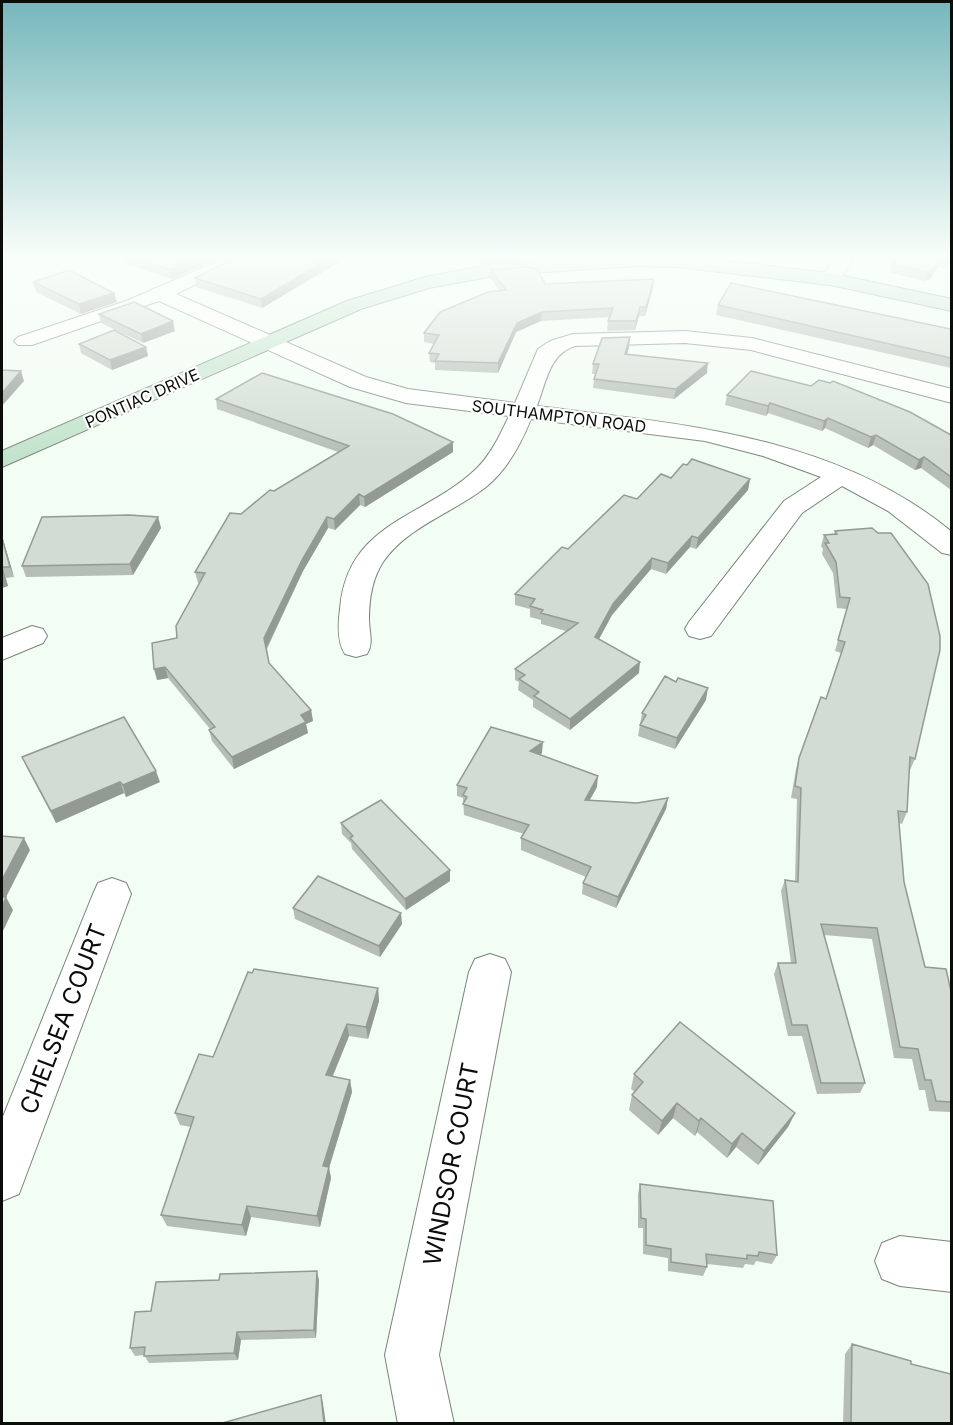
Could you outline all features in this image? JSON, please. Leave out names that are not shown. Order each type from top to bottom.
[{"type":"main road","name":"PONTIAC DRIVE","points":[[2,460],[307,326]]},
{"type":"street","points":[[25,341],[76,326]]},
{"type":"street","name":"SOUTHAMPTON ROAD","points":[[228,326],[358,382],[406,396],[520,413],[705,434],[753,444],[841,475],[888,497],[932,528],[951,547]]},
{"type":"street","points":[[356,647],[352,620],[363,570],[374,550],[402,526],[458,494],[489,471],[505,451],[546,354],[557,345],[573,340],[651,336],[752,344],[951,396]]},
{"type":"street","points":[[700,629],[793,507],[841,475]]},
{"type":"street","points":[[2,650],[32,636]]},
{"type":"street","name":"CHELSEA COURT","points":[[2,1177],[112,894]]},
{"type":"street","name":"WINDSOR COURT","points":[[426,1424],[412,1355],[490,972]]},
{"type":"street","points":[[900,1261],[951,1267]]},
{"type":"building","points":[[123,326],[162,326],[141,334]]},
{"type":"building","points":[[430,326],[516,326],[498,363],[435,361],[439,354],[429,353],[439,335],[424,333]]},
{"type":"building","points":[[808,326],[934,326],[951,329],[951,358]]},
{"type":"building","points":[[114,330],[146,347],[110,360],[79,344]]},
{"type":"building","points":[[630,337],[625,354],[708,363],[676,389],[594,379],[599,364],[593,364],[602,338]]},
{"type":"building","points":[[2,370],[21,371],[2,393]]},
{"type":"building","points":[[751,371],[811,386],[819,380],[830,383],[833,381],[910,412],[951,435],[951,477],[924,457],[919,460],[876,435],[871,437],[828,418],[824,421],[770,403],[768,406],[727,395]]},
{"type":"building","points":[[262,373],[393,414],[453,442],[364,497],[359,494],[334,519],[327,517],[302,560],[264,638],[269,663],[311,710],[301,715],[306,722],[232,757],[209,730],[215,727],[165,667],[154,669],[152,643],[177,638],[176,626],[205,573],[195,572],[230,513],[241,514],[270,490],[274,491],[349,446],[216,399]]},
{"type":"building","points":[[692,459],[750,479],[698,538],[692,536],[668,563],[652,558],[613,604],[595,637],[640,662],[570,719],[534,696],[539,692],[519,679],[525,675],[515,669],[578,623],[541,613],[543,610],[530,606],[535,599],[515,594],[562,547],[568,549],[624,495],[637,499],[661,474],[671,478],[683,464],[687,465]]},
{"type":"building","points":[[129,515],[158,517],[130,564],[22,566],[42,517]]},
{"type":"building","points":[[872,528],[878,533],[891,533],[928,584],[940,636],[940,650],[915,759],[910,757],[907,812],[898,811],[904,882],[925,967],[946,969],[951,991],[951,1102],[936,1101],[931,1080],[925,1080],[918,1049],[900,1047],[877,928],[821,924],[865,1083],[821,1083],[807,1025],[792,1025],[778,963],[796,963],[785,880],[798,882],[801,788],[795,786],[799,758],[821,697],[826,699],[845,642],[838,640],[850,598],[840,597],[836,562],[825,543],[829,543],[824,535],[837,534],[835,531]]},
{"type":"building","points":[[2,538],[10,567],[2,567]]},
{"type":"building","points":[[665,676],[676,682],[678,678],[708,688],[677,738],[640,725],[646,715],[642,713]]},
{"type":"building","points":[[124,717],[156,771],[123,785],[120,782],[51,811],[22,757]]},
{"type":"building","points":[[491,727],[543,742],[530,751],[598,776],[585,800],[637,803],[668,798],[618,897],[583,883],[591,867],[521,838],[529,825],[463,804],[467,797],[463,795],[467,788],[457,785]]},
{"type":"building","points":[[381,800],[450,870],[405,899],[350,838],[353,836],[341,823]]},
{"type":"building","points":[[2,836],[24,838],[2,880]]},
{"type":"building","points":[[318,876],[401,913],[379,946],[293,908]]},
{"type":"building","points":[[254,969],[378,988],[366,1027],[347,1024],[326,1075],[350,1080],[323,1166],[329,1167],[317,1216],[247,1206],[242,1225],[161,1215],[194,1117],[175,1113],[199,1054],[213,1057],[248,972],[252,973]]},
{"type":"building","points":[[680,1022],[795,1113],[764,1151],[742,1133],[732,1144],[701,1118],[699,1121],[677,1103],[662,1121],[632,1095],[643,1082],[634,1074]]},
{"type":"building","points":[[640,1184],[773,1201],[777,1255],[759,1252],[758,1256],[747,1255],[747,1259],[706,1254],[707,1267],[671,1262],[671,1249],[646,1245],[646,1219],[641,1218]]},
{"type":"building","points":[[317,1271],[314,1330],[237,1332],[234,1353],[144,1356],[145,1347],[130,1348],[135,1312],[151,1311],[156,1282],[219,1280],[220,1274]]},
{"type":"building","points":[[852,1344],[911,1361],[911,1364],[951,1374],[951,1424],[851,1424]]},
{"type":"building","points":[[321,1395],[324,1424],[219,1424]]}]
